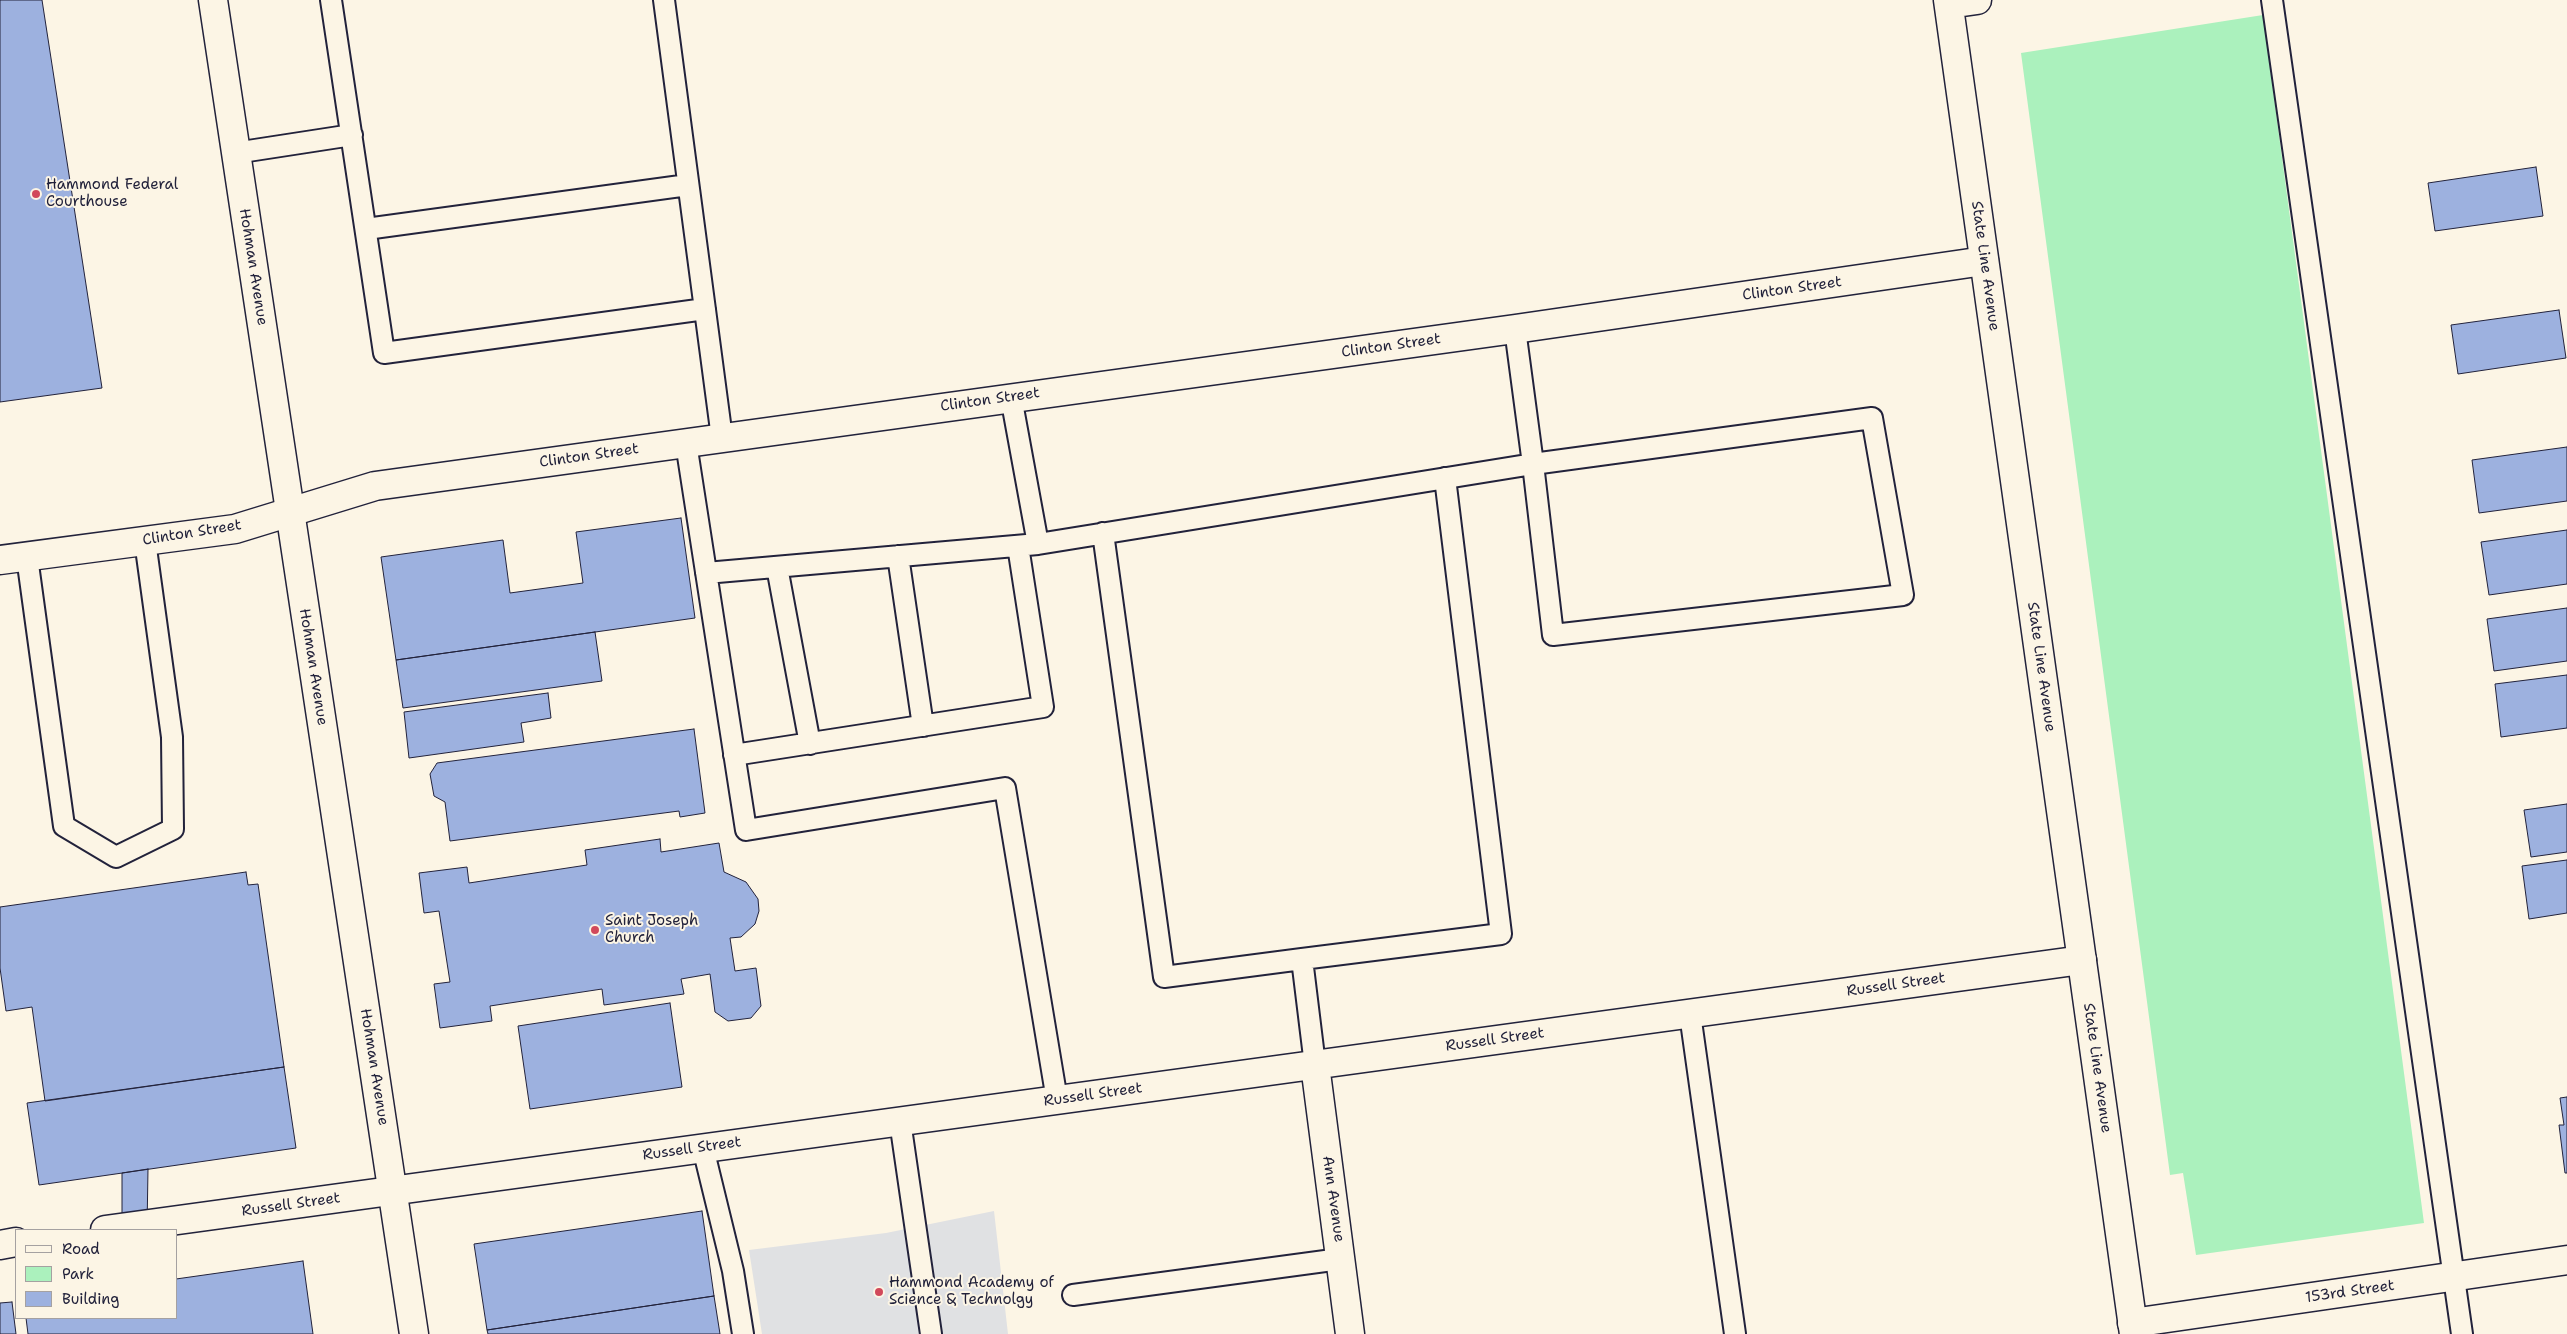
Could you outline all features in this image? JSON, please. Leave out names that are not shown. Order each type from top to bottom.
[{"type":"street","name":"Hohman Avenue","points":[[212,0],[414,1334]]},
{"type":"street","points":[[1948,2],[1977,0]]},
{"type":"street","name":"State Line Avenue","points":[[1948,2],[2133,1329]]},
{"type":"street","name":"Clinton Street","points":[[0,560],[235,529],[375,486],[1011,397],[1515,330],[1984,261]]},
{"type":"street","name":"Russell Street","points":[[112,1229],[2082,960]]},
{"type":"street","name":"Ann Avenue","points":[[1315,1065],[1350,1334]]},
{"type":"street","points":[[0,1245],[15,1242]]},
{"type":"street","name":"153rd Street","points":[[2133,1329],[2567,1260]]},
{"type":"lane","points":[[331,0],[384,353],[705,309]]},
{"type":"lane","points":[[664,0],[722,438]]},
{"type":"lane","points":[[2272,0],[2462,1334]]},
{"type":"lane","points":[[236,153],[352,135]]},
{"type":"lane","points":[[366,229],[688,185]]},
{"type":"lane","points":[[706,573],[1038,544],[1533,464],[1872,418],[1903,595],[1552,635],[1533,464],[1515,330]]},
{"type":"lane","points":[[1011,397],[1038,544]]},
{"type":"lane","points":[[686,443],[746,830],[1005,788],[1057,1100]]},
{"type":"lane","points":[[1103,534],[1164,977],[1501,934],[1446,478]]},
{"type":"lane","points":[[26,557],[64,826],[116,857],[173,829],[172,737],[145,541]]},
{"type":"lane","points":[[734,755],[1043,707],[1018,546]]},
{"type":"lane","points":[[898,556],[923,726]]},
{"type":"lane","points":[[777,567],[810,744]]},
{"type":"lane","points":[[1302,959],[1315,1065]]},
{"type":"lane","points":[[1690,1014],[1735,1334]]},
{"type":"lane","points":[[900,1121],[931,1334]]},
{"type":"lane","points":[[703,1148],[733,1271],[743,1334]]},
{"type":"lane","points":[[1073,1295],[1340,1259]]},
{"type":"shaded area","name":"Hammond Academy of Science & Technolgy","points":[[994,1211],[1008,1334],[762,1334],[749,1250],[886,1233]]},
{"type":"green space","points":[[2263,15],[2424,1223],[2196,1255],[2183,1173],[2170,1175],[2021,53]]},
{"type":"building","name":"Hammond Federal Courthouse","points":[[0,0],[42,0],[102,388],[0,402]]},
{"type":"building","points":[[2536,167],[2543,216],[2435,231],[2428,183]]},
{"type":"building","points":[[2559,310],[2566,358],[2458,374],[2451,325]]},
{"type":"building","points":[[2567,447],[2567,501],[2479,513],[2472,460]]},
{"type":"building","points":[[681,518],[695,618],[396,660],[381,557],[503,540],[510,593],[583,583],[576,532]]},
{"type":"building","points":[[2567,530],[2567,584],[2489,595],[2481,542]]},
{"type":"building","points":[[2567,608],[2567,661],[2494,671],[2487,619]]},
{"type":"building","points":[[595,632],[602,681],[403,708],[396,660]]},
{"type":"building","points":[[2567,675],[2567,728],[2501,737],[2495,684]]},
{"type":"building","points":[[548,693],[551,718],[521,723],[524,742],[409,758],[404,712]]},
{"type":"building","points":[[694,729],[705,813],[680,817],[679,811],[450,841],[445,802],[434,796],[430,774],[437,763]]},
{"type":"building","points":[[2567,804],[2567,852],[2531,857],[2524,810]]},
{"type":"building","name":"Saint Joseph Church","points":[[660,839],[661,852],[719,843],[724,872],[746,882],[758,899],[759,911],[755,924],[741,937],[730,938],[735,971],[756,968],[761,1006],[751,1018],[728,1021],[715,1012],[710,974],[681,979],[684,994],[604,1005],[602,989],[490,1006],[492,1021],[440,1028],[434,984],[450,982],[439,911],[424,913],[419,873],[467,867],[469,883],[587,865],[585,850]]},
{"type":"building","points":[[2567,860],[2567,913],[2529,919],[2522,866]]},
{"type":"building","points":[[246,872],[248,885],[258,884],[284,1067],[45,1101],[32,1007],[6,1011],[0,968],[0,907]]},
{"type":"building","points":[[670,1003],[682,1087],[530,1109],[518,1026]]},
{"type":"building","points":[[284,1067],[296,1148],[39,1185],[27,1103]]},
{"type":"building","points":[[2567,1097],[2567,1173],[2565,1173],[2559,1125],[2564,1125],[2560,1098]]},
{"type":"building","points":[[148,1169],[147,1229],[122,1229],[122,1173]]},
{"type":"building","points":[[702,1211],[714,1296],[487,1330],[474,1244]]},
{"type":"building","points":[[303,1261],[313,1334],[28,1334],[26,1319],[178,1319],[178,1279]]},
{"type":"building","points":[[714,1296],[720,1334],[488,1334],[487,1330]]},
{"type":"building","points":[[12,1302],[16,1334],[0,1334],[0,1303]]},
{"type":"place","name":"Hammond Federal Courthouse","points":[[36,194]]},
{"type":"place","name":"Saint Joseph Church","points":[[595,930]]},
{"type":"place","name":"Hammond Academy of Science & Technolgy","points":[[879,1292]]}]
